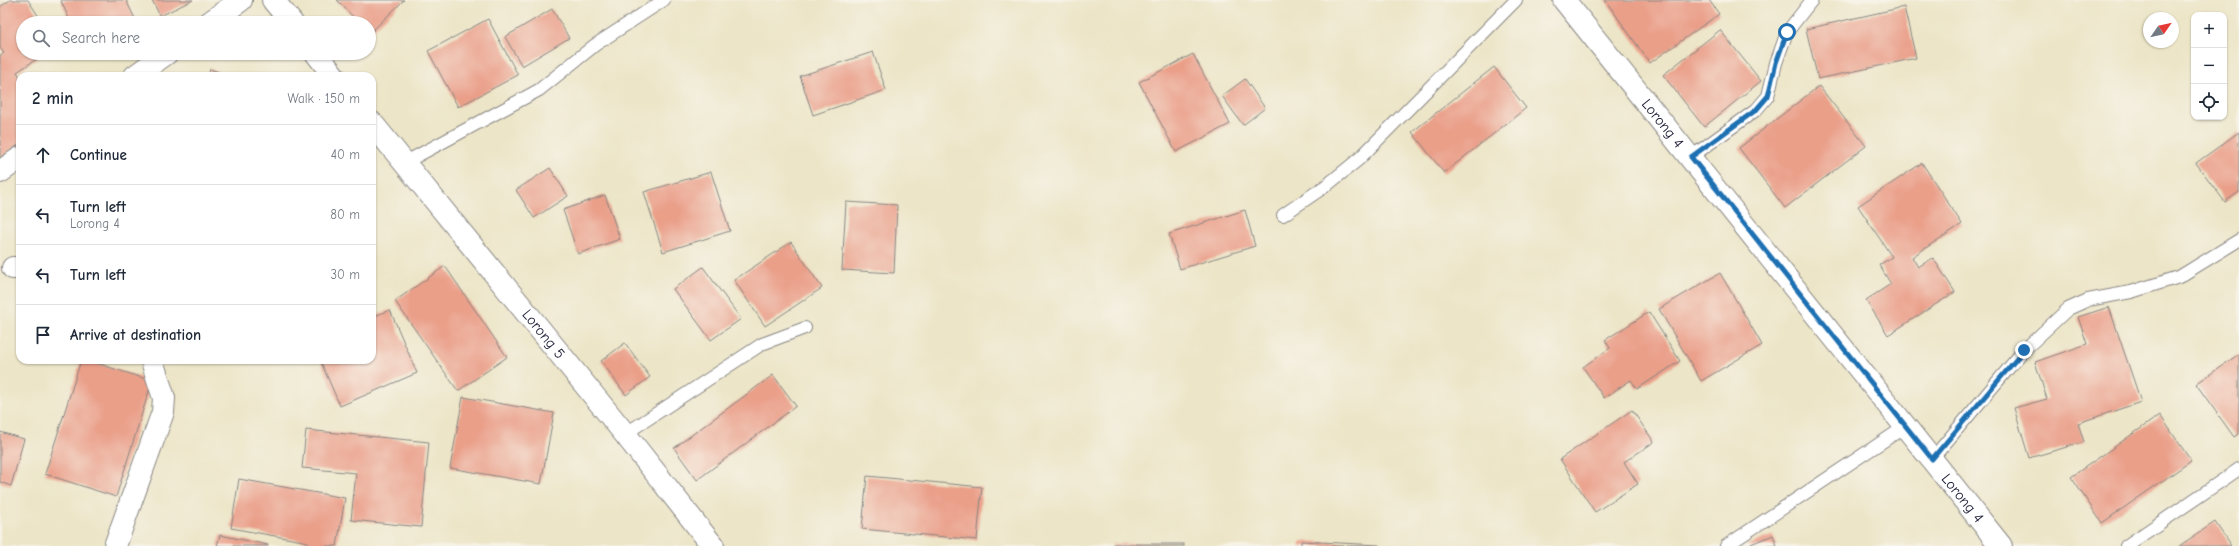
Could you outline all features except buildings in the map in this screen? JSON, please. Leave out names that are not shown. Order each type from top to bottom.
[{"type":"street","points":[[219,16],[241,0]]},
{"type":"street","points":[[273,0],[286,16]]},
{"type":"street","name":"Lorong 4","points":[[1567,1],[1697,152],[1906,426],[2001,546]]},
{"type":"street","points":[[141,72],[157,60]]},
{"type":"street","points":[[321,60],[331,72]]},
{"type":"street","name":"Lorong 5","points":[[376,128],[625,434],[713,546]]},
{"type":"street","points":[[0,172],[16,161]]},
{"type":"street","points":[[115,546],[162,412],[164,398],[154,364]]},
{"type":"lane","points":[[404,163],[539,90],[595,45],[664,0]]},
{"type":"lane","points":[[1283,214],[1327,185],[1359,159],[1516,0]]},
{"type":"lane","points":[[1697,152],[1717,136],[1756,110],[1768,96],[1776,63],[1787,32],[1812,0]]},
{"type":"lane","points":[[1932,459],[2024,350],[2068,309],[2088,300],[2131,292],[2179,277],[2239,240]]},
{"type":"lane","points":[[625,434],[762,344],[805,328]]},
{"type":"lane","points":[[1726,546],[1906,426]]},
{"type":"lane","points":[[2126,546],[2239,470]]},
{"type":"route","points":[[1787,32],[1776,63],[1768,96],[1756,110],[1717,136],[1691,157],[1932,459],[2024,350]]}]
